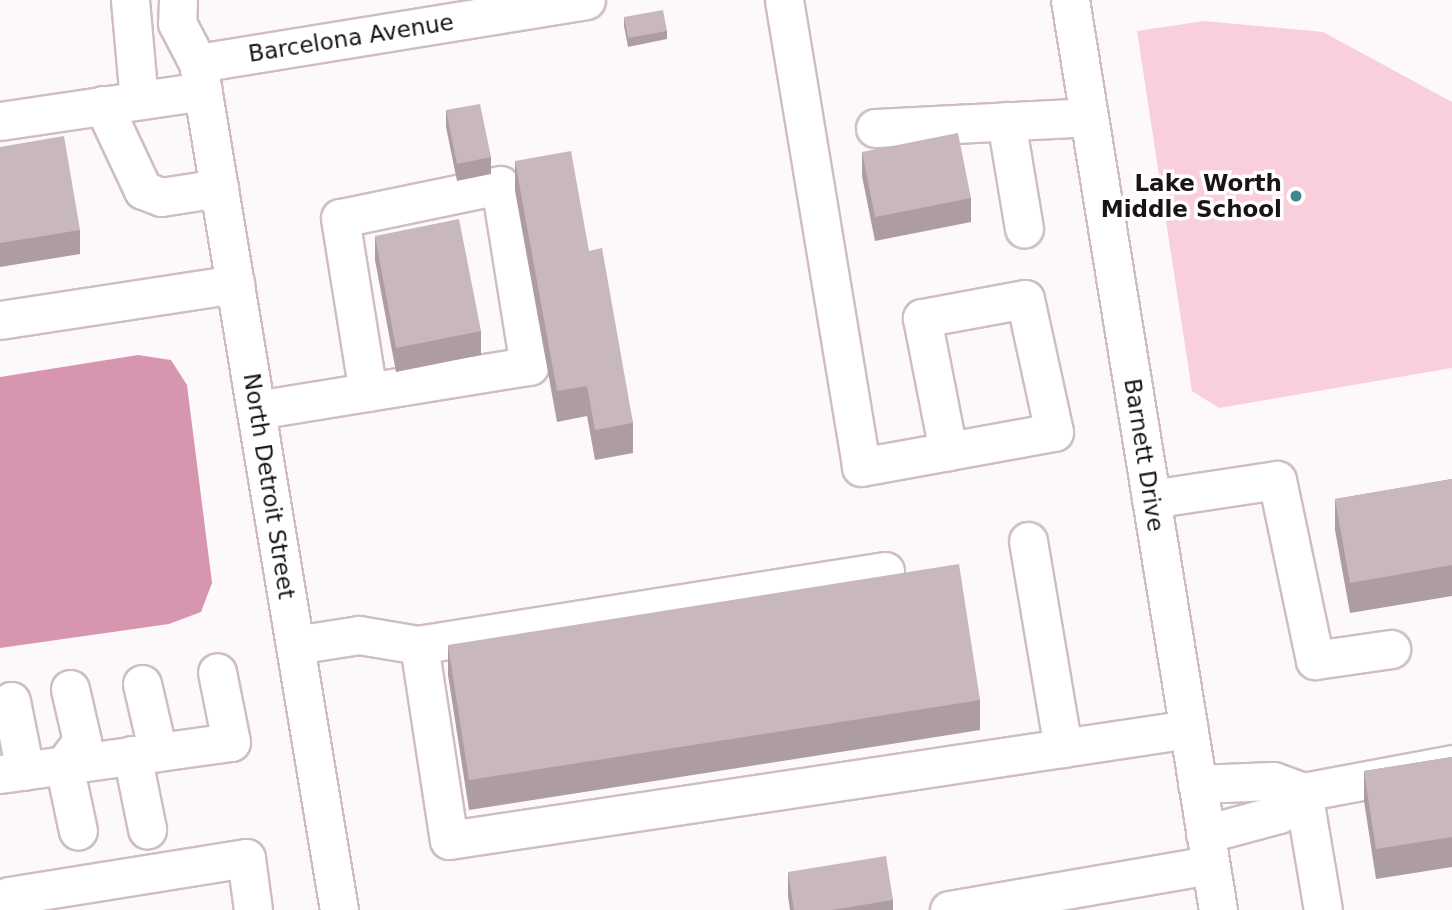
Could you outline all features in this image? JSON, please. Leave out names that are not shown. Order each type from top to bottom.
[{"type":"street","points":[[130,0],[139,100]]},
{"type":"street","name":"North Detroit Street","points":[[177,0],[177,23],[201,77],[339,910]]},
{"type":"street","points":[[784,0],[861,467],[1054,432],[1025,299],[922,317],[948,451]]},
{"type":"street","name":"Barnett Drive","points":[[1070,0],[1218,910]]},
{"type":"street","name":"Barcelona Avenue","points":[[0,121],[139,100],[201,77],[565,2]]},
{"type":"street","points":[[103,105],[143,190],[161,197],[219,188]]},
{"type":"street","points":[[875,128],[1089,117]]},
{"type":"street","points":[[1006,121],[1024,229]]},
{"type":"street","points":[[256,410],[368,392],[529,366],[500,185],[340,218],[368,392]]},
{"type":"street","points":[[0,320],[235,284]]},
{"type":"street","points":[[1151,499],[1277,480],[1315,660],[1391,649]]},
{"type":"street","points":[[1028,541],[1063,748]]},
{"type":"street","points":[[295,645],[359,635],[419,645],[885,571]]},
{"type":"street","points":[[419,645],[449,840],[1189,729]]},
{"type":"street","points":[[11,701],[12,772],[231,742],[217,672]]},
{"type":"street","points":[[142,684],[147,829]]},
{"type":"street","points":[[70,689],[82,741],[64,765],[78,831]]},
{"type":"street","points":[[949,910],[1078,901],[1208,849],[1279,814],[1303,793],[1452,764]]},
{"type":"street","points":[[1197,784],[1273,781],[1303,793]]},
{"type":"street","points":[[1303,793],[1323,910]]},
{"type":"street","points":[[12,910],[9,896],[246,858],[253,910]]},
{"type":"shaded area","name":"Lake Worth Middle School","points":[[1204,21],[1323,32],[1452,102],[1452,368],[1219,408],[1192,391],[1137,31]]},
{"type":"shaded area","points":[[138,355],[171,360],[187,385],[212,583],[201,612],[169,624],[0,648],[0,377]]},
{"type":"building","points":[[663,10],[667,31],[628,38],[624,17]]},
{"type":"building","points":[[480,104],[491,157],[457,164],[446,110]]},
{"type":"building","points":[[958,133],[971,198],[875,217],[862,152]]},
{"type":"building","points":[[64,136],[80,230],[0,243],[0,147]]},
{"type":"building","points":[[571,151],[589,251],[602,248],[633,423],[595,430],[587,386],[557,391],[515,161]]},
{"type":"building","points":[[459,219],[481,331],[396,348],[375,236]]},
{"type":"building","points":[[1452,479],[1452,565],[1350,583],[1335,499]]},
{"type":"building","points":[[959,564],[980,700],[469,780],[448,645]]},
{"type":"building","points":[[1452,757],[1452,837],[1376,849],[1364,771]]},
{"type":"building","points":[[886,856],[893,900],[832,910],[794,910],[788,872]]},
{"type":"place","name":"Lake Worth Middle School","points":[[1296,196]]}]
